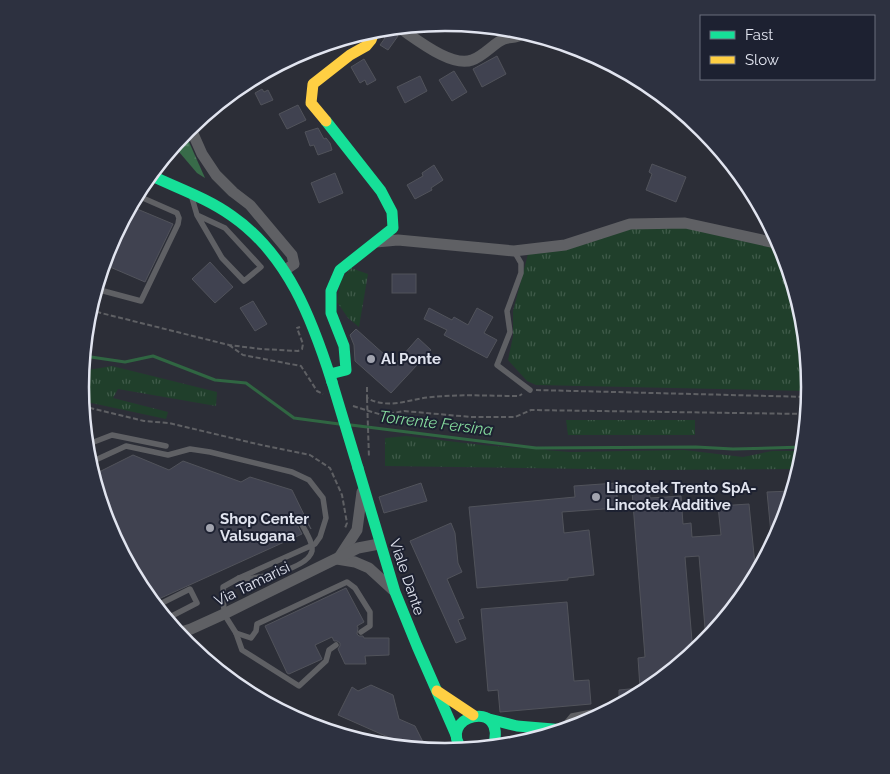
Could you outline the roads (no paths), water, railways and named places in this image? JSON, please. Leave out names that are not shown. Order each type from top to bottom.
[{"type":"main road","points":[[331,378],[346,370],[344,346],[331,313],[332,291],[340,270],[393,228],[392,212],[381,191],[310,103],[313,84],[350,55],[366,46],[371,39]]},
{"type":"main road","name":"Viale Dante","points":[[157,178],[219,208],[244,224],[265,244],[299,292],[364,467],[363,484],[394,590],[408,627],[459,742]]},
{"type":"main road","points":[[437,691],[473,715],[484,716],[505,725],[542,729]]},
{"type":"main road","points":[[460,742],[459,724],[473,715]]},
{"type":"main road","points":[[489,719],[497,735],[496,739]]},
{"type":"main road","points":[[519,735],[531,729]]},
{"type":"street","points":[[408,33],[438,53],[455,61],[470,61],[486,53],[504,39],[515,38]]},
{"type":"street","points":[[193,135],[202,154],[216,175],[250,205],[292,255],[294,264],[285,270]]},
{"type":"street","points":[[376,242],[398,240],[514,251],[565,245],[630,224],[686,223],[770,242]]},
{"type":"street","name":"Via Tamarisi","points":[[337,559],[358,530],[363,484]]},
{"type":"street","name":"Via Tamarisi","points":[[186,631],[224,614],[358,548],[379,544]]},
{"type":"street","points":[[337,559],[355,562],[369,568],[394,590]]},
{"type":"lane","points":[[190,194],[197,215],[222,258],[244,281],[261,267],[225,228],[197,215]]},
{"type":"lane","points":[[102,291],[141,301],[178,224],[179,218],[177,213],[143,198]]},
{"type":"lane","points":[[514,251],[521,264],[521,273],[507,311],[510,332],[497,365],[530,390]]},
{"type":"lane","points":[[112,435],[117,443]]},
{"type":"lane","points":[[94,442],[112,435],[166,446]]},
{"type":"lane","points":[[97,459],[126,446],[168,455],[190,449],[292,472],[309,480],[323,498],[326,518],[320,537],[315,544],[223,587],[224,614],[236,633],[242,650],[299,686],[326,662],[329,650],[336,645]]},
{"type":"lane","points":[[239,578],[247,579],[266,576],[280,572],[308,559],[312,551],[312,545],[300,519]]},
{"type":"lane","points":[[236,633],[252,638],[257,624],[347,582],[355,588],[370,612],[370,626],[361,632]]},
{"type":"lane","points":[[162,603],[190,588],[197,603],[173,616]]},
{"type":"lane","points":[[569,720],[572,716],[587,713]]},
{"type":"waterway","name":"Torrente Fersina","points":[[91,357],[125,362],[153,356],[215,380],[246,383],[294,418],[339,424]]},
{"type":"waterway","name":"Torrente Fersina","points":[[351,425],[536,448],[696,447],[733,449],[796,447]]},
{"type":"place","name":"Al Ponte","points":[[371,359]]},
{"type":"place","name":"Lincotek Trento SpA- Lincotek Additive","points":[[596,497]]},
{"type":"place","name":"Shop Center Valsugana","points":[[210,528]]}]
